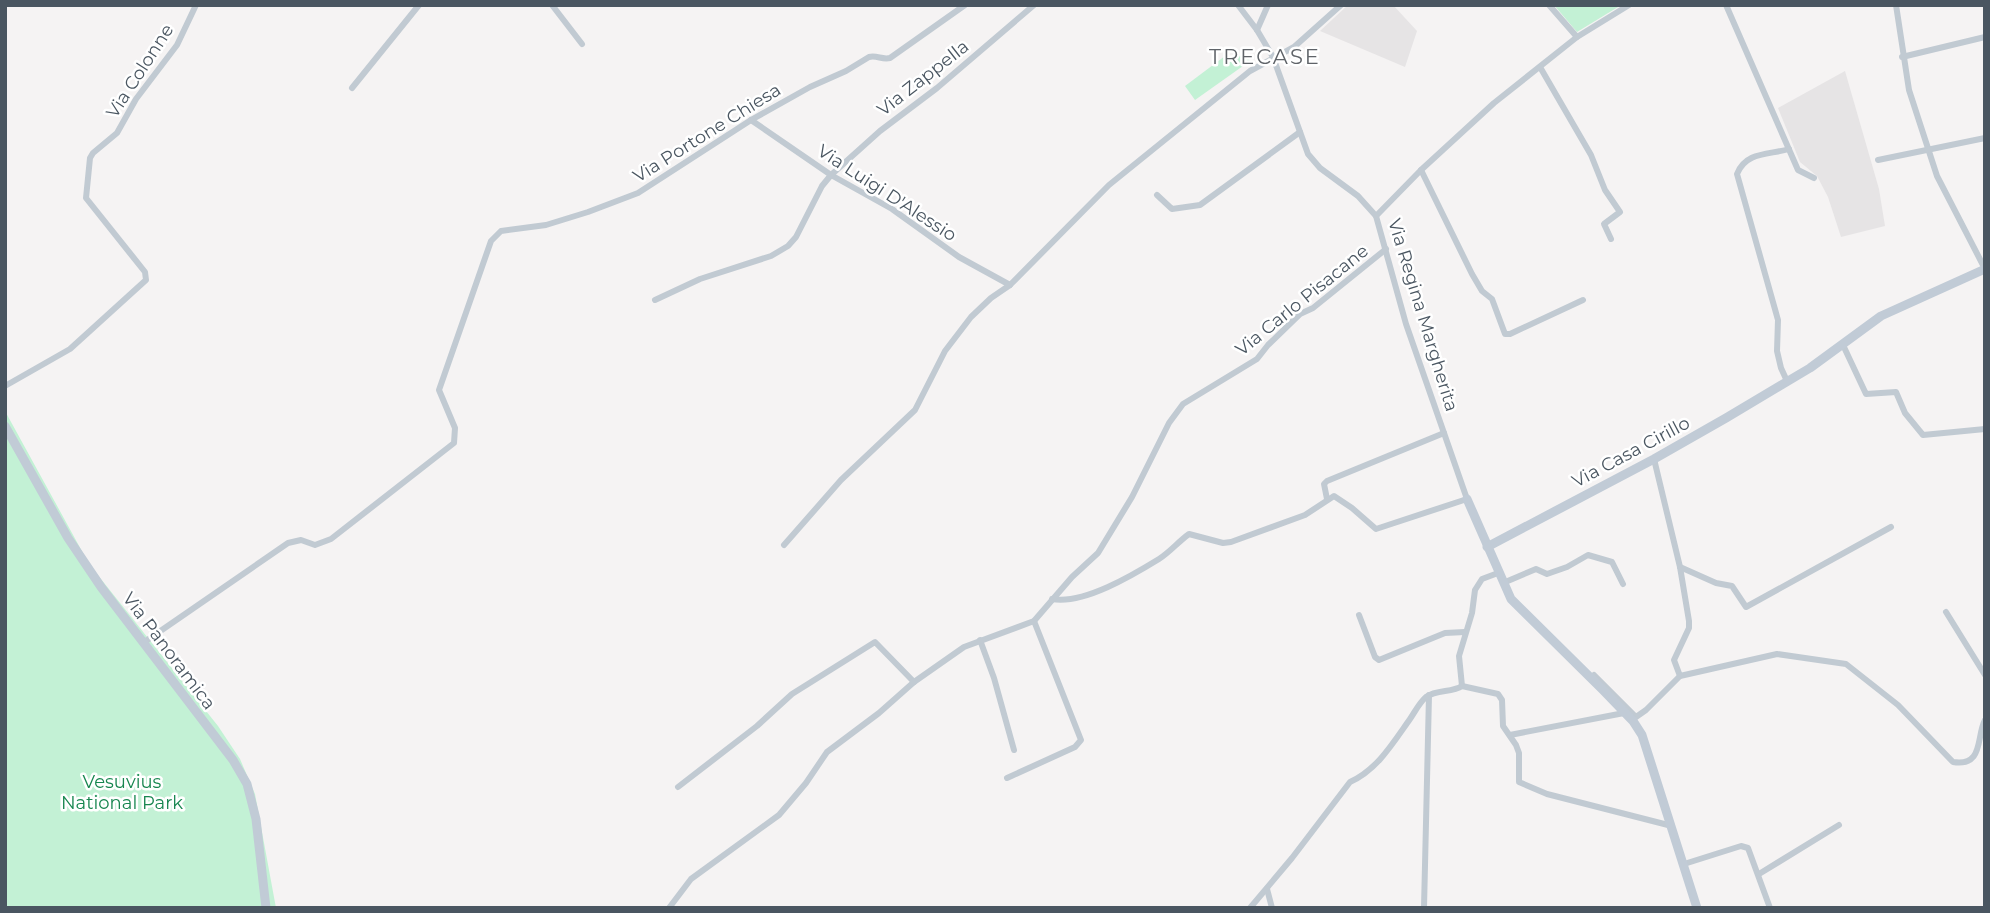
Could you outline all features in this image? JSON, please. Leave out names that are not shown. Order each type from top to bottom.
[{"type":"street","name":"Via Colonne","points":[[5,386],[70,349],[146,280],[145,272],[86,198],[90,158],[97,148],[117,133],[136,99],[177,45],[196,5]]},
{"type":"street","points":[[352,88],[419,5]]},
{"type":"street","points":[[552,5],[582,44]]},
{"type":"street","name":"Via Portone Chiesa","points":[[144,643],[288,543],[301,540],[315,545],[331,539],[454,443],[455,428],[439,390],[491,241],[501,231],[546,225],[638,193],[751,120],[810,87],[870,57],[885,60],[890,58],[965,5]]},
{"type":"street","name":"Via Zappella","points":[[655,300],[700,279],[771,256],[788,246],[796,237],[822,186],[831,175],[880,131],[937,88],[1034,5]]},
{"type":"street","name":"Via Regina Margherita","points":[[1238,5],[1273,57],[1313,162],[1358,196],[1376,216],[1406,324],[1467,499],[1511,599],[1633,721],[1645,742],[1697,908]]},
{"type":"street","points":[[1257,30],[1268,5]]},
{"type":"street","points":[[784,545],[841,480],[915,410],[952,342],[971,317],[1010,285],[1110,185],[1250,71],[1294,47],[1341,5]]},
{"type":"street","points":[[1549,5],[1577,37]]},
{"type":"street","points":[[1376,216],[1494,103],[1577,37],[1629,5]]},
{"type":"street","points":[[1726,5],[1798,170],[1814,178]]},
{"type":"street","points":[[1896,5],[1909,90],[1928,151],[1937,176],[1985,269]]},
{"type":"street","points":[[1902,57],[1985,37]]},
{"type":"street","points":[[1540,66],[1591,155],[1605,190],[1620,212],[1604,224],[1611,239]]},
{"type":"street","name":"Via Luigi D'Alessio","points":[[751,120],[831,175],[892,209],[959,257],[1010,285]]},
{"type":"street","points":[[1157,195],[1176,210],[1200,205],[1300,132]]},
{"type":"street","points":[[1878,160],[1985,138]]},
{"type":"street","points":[[1787,382],[1777,351],[1778,320],[1737,174],[1738,169],[1754,156],[1789,149]]},
{"type":"street","points":[[1421,170],[1472,274],[1482,291],[1492,299],[1506,334],[1583,300]]},
{"type":"street","name":"Via Carlo Pisacane","points":[[1034,621],[1072,577],[1098,553],[1132,497],[1169,423],[1183,404],[1257,359],[1300,314],[1313,309],[1386,249]]},
{"type":"street","name":"Via Casa Cirillo","points":[[1487,547],[1654,459],[1787,382],[1881,316],[1985,269]]},
{"type":"street","points":[[1843,345],[1866,394],[1896,392],[1905,413],[1920,434],[1928,436],[1985,429]]},
{"type":"street","name":"Via Panoramica","points":[[5,426],[68,538],[101,587],[233,760],[247,784],[256,819],[266,908]]},
{"type":"street","points":[[1326,499],[1324,484],[1327,481],[1444,433]]},
{"type":"street","points":[[1654,459],[1680,567],[1689,621],[1689,628],[1674,660],[1680,676]]},
{"type":"street","points":[[1052,599],[1069,599],[1110,586],[1159,559],[1189,534],[1223,543],[1231,542],[1305,515],[1326,499],[1336,496],[1376,529],[1467,499]]},
{"type":"street","points":[[1680,567],[1716,583],[1732,586],[1746,607],[1891,527]]},
{"type":"street","points":[[1503,583],[1536,569],[1547,574],[1588,555],[1612,562],[1623,584]]},
{"type":"street","points":[[1462,686],[1458,656],[1472,613],[1475,590],[1482,579],[1498,573]]},
{"type":"street","points":[[1946,612],[1985,675]]},
{"type":"street","points":[[1359,615],[1375,657],[1379,660],[1445,633],[1465,632]]},
{"type":"street","points":[[669,908],[691,879],[779,815],[827,752],[879,713],[914,682],[964,648],[1034,621],[1081,740],[1075,747],[1007,778]]},
{"type":"street","points":[[980,640],[994,678],[1014,750]]},
{"type":"street","points":[[678,787],[757,726],[792,694],[875,642],[914,682]]},
{"type":"street","points":[[1584,674],[1592,674],[1636,717],[1680,676],[1776,654],[1846,664],[1898,705],[1953,762],[1958,763],[1972,758],[1978,751],[1985,720]]},
{"type":"street","points":[[1250,908],[1350,782],[1363,776],[1379,761],[1423,700],[1438,691],[1459,689],[1462,686],[1498,694],[1502,700],[1503,726],[1516,745],[1520,758],[1518,779],[1525,786],[1672,826]]},
{"type":"street","points":[[1424,908],[1429,695]]},
{"type":"street","points":[[1510,735],[1624,713]]},
{"type":"street","points":[[1759,874],[1839,825]]},
{"type":"street","points":[[1684,864],[1741,846],[1748,848],[1770,908]]},
{"type":"street","points":[[1267,889],[1272,908]]},
{"type":"shaded area","points":[[1348,5],[1393,5],[1417,31],[1405,67],[1320,31]]},
{"type":"shaded area","points":[[1845,71],[1879,189],[1885,226],[1841,237],[1828,197],[1817,176],[1800,162],[1778,108]]},
{"type":"green space","points":[[1554,5],[1617,5],[1618,7],[1577,32]]},
{"type":"green space","points":[[1245,53],[1250,61],[1195,100],[1185,86],[1225,56],[1230,62]]},
{"type":"green space","name":"Vesuvius National Park","points":[[5,411],[89,564],[218,726],[240,759],[255,794],[276,908],[5,908]]},
{"type":"district","name":"TRECASE","points":[[1265,57]]}]
